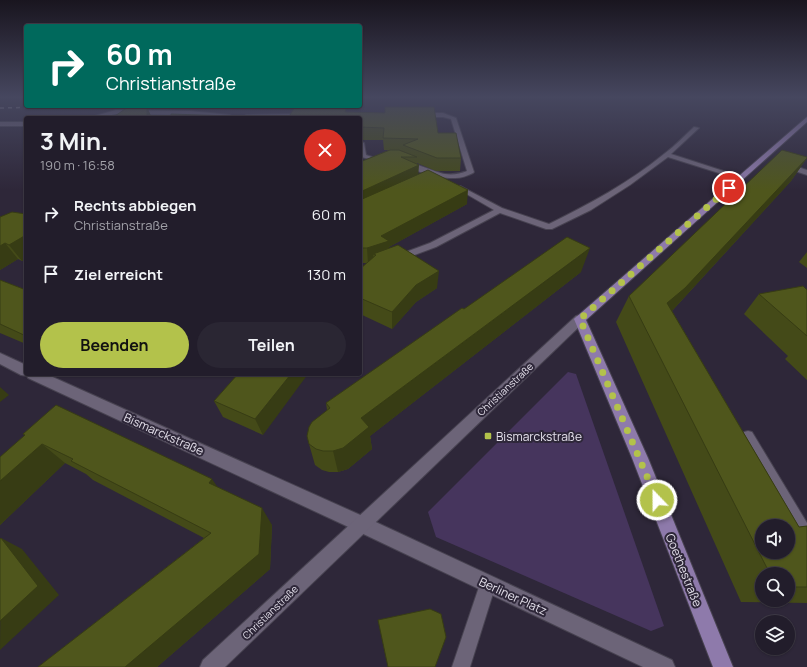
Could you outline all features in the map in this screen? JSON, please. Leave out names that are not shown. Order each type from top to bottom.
[{"type":"main road","name":"Christianstraße","points":[[580,319],[797,128]]},
{"type":"main road","name":"Goethestraße","points":[[580,319],[640,458],[723,667]]},
{"type":"street","points":[[798,169],[807,173]]},
{"type":"street","name":"Christianstraße","points":[[210,667],[580,319]]},
{"type":"street","points":[[0,358],[24,370]]},
{"type":"street","name":"Bismarckstraße","points":[[37,376],[361,524]]},
{"type":"street","name":"Berliner Platz","points":[[361,524],[665,667]]},
{"type":"lane","points":[[434,177],[464,176],[471,172],[456,128]]},
{"type":"lane","points":[[400,160],[499,210],[549,227],[588,208],[628,184],[667,155],[696,128]]},
{"type":"lane","points":[[667,155],[740,178]]},
{"type":"lane","points":[[362,156],[376,160],[384,160]]},
{"type":"lane","points":[[365,165],[376,160]]},
{"type":"lane","points":[[390,261],[433,245],[499,210]]},
{"type":"lane","points":[[748,436],[807,536]]},
{"type":"lane","points":[[462,667],[488,584]]},
{"type":"shaded area","points":[[568,372],[576,374],[664,626],[651,631],[436,537],[428,512]]},
{"type":"building","points":[[384,128],[437,128],[438,133],[456,133],[461,158],[437,158],[403,145],[418,139],[383,138]]},
{"type":"building","points":[[390,150],[399,150],[417,157],[401,157],[419,165],[362,191],[362,161]]},
{"type":"building","points":[[782,150],[807,158],[685,288],[667,303],[794,519],[755,519],[755,544],[629,296]]},
{"type":"building","points":[[428,170],[468,190],[381,236],[389,241],[367,248],[362,248],[362,199]]},
{"type":"building","points":[[12,212],[24,214],[24,236],[9,245],[5,243],[0,246],[0,217]]},
{"type":"building","points":[[567,237],[590,248],[361,418],[369,427],[343,448],[333,451],[323,451],[316,449],[309,444],[307,436],[309,427],[312,422],[330,408],[326,403]]},
{"type":"building","points":[[398,245],[439,271],[416,285],[392,312],[362,299],[362,267],[376,255],[373,254]]},
{"type":"building","points":[[0,280],[24,289],[24,335],[0,324]]},
{"type":"building","points":[[803,286],[807,290],[807,336],[759,294]]},
{"type":"building","points":[[236,376],[289,376],[255,419],[214,401]]},
{"type":"building","points":[[56,405],[212,479],[209,483],[262,508],[259,554],[125,667],[38,667],[211,533],[71,461],[73,459],[42,444],[0,481],[0,457],[25,435],[23,434]]},
{"type":"building","points":[[795,520],[799,527],[807,526],[807,587],[795,587],[795,567],[766,567],[762,559],[795,559]]},
{"type":"building","points":[[1,538],[38,586],[0,621],[0,539]]},
{"type":"building","points":[[430,609],[441,614],[446,637],[435,667],[388,667],[378,620]]},
{"type":"place","name":"Bismarckstraße","points":[[488,436]]},
{"type":"route","points":[[657,500],[580,319],[729,188]]}]
